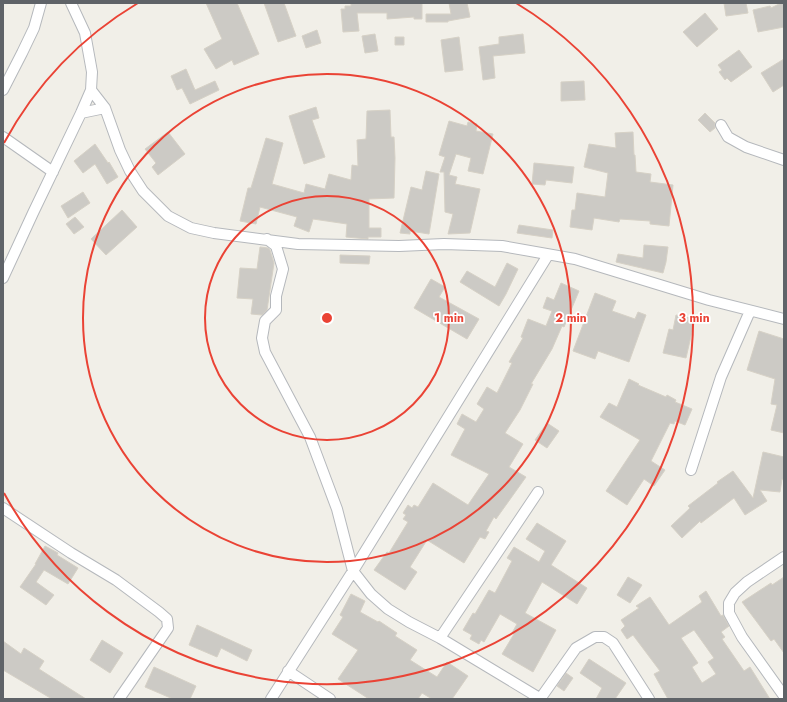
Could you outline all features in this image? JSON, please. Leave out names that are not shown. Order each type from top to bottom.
[{"type":"street","points":[[3,90],[34,28],[41,3]]},
{"type":"street","points":[[3,278],[82,113],[91,90],[92,72],[85,34],[71,3]]},
{"type":"street","points":[[91,90],[105,108],[120,150],[130,171],[143,191],[168,216],[191,228],[298,244],[399,246],[444,244],[502,246],[576,260],[709,300],[784,319]]},
{"type":"street","points":[[82,113],[105,108]]},
{"type":"street","points":[[721,125],[728,137],[746,147],[784,160]]},
{"type":"street","points":[[3,137],[53,172]]},
{"type":"street","points":[[267,239],[276,246],[283,269],[276,296],[276,310],[265,321],[262,338],[265,352],[310,437],[337,509],[353,571],[371,594],[388,609],[409,622],[440,638],[541,699],[576,648],[595,636],[604,637],[613,643],[649,699]]},
{"type":"street","points":[[271,699],[353,571],[548,255]]},
{"type":"street","points":[[691,470],[721,377],[750,311]]},
{"type":"street","points":[[440,638],[538,492]]},
{"type":"street","points":[[3,508],[71,553],[116,580],[167,619],[168,628],[120,699]]},
{"type":"street","points":[[784,557],[747,582],[735,593],[729,603],[729,613],[742,637],[784,696]]},
{"type":"street","points":[[288,671],[330,699]]},
{"type":"building","points":[[206,3],[237,3],[259,54],[234,65],[232,60],[216,69],[204,49],[222,39]]},
{"type":"building","points":[[264,3],[284,3],[296,36],[278,42]]},
{"type":"building","points":[[351,3],[422,3],[422,19],[414,19],[414,17],[387,19],[387,13],[357,13],[359,31],[343,32],[341,9],[345,9],[345,6],[351,6]]},
{"type":"building","points":[[449,3],[467,3],[470,17],[448,22],[426,22],[426,14],[451,14]]},
{"type":"building","points":[[724,3],[746,3],[748,13],[726,16]]},
{"type":"building","points":[[784,3],[784,27],[758,32],[753,10],[770,6],[771,8]]},
{"type":"building","points":[[705,13],[718,29],[697,47],[683,32]]},
{"type":"building","points":[[317,30],[321,43],[306,48],[302,36]]},
{"type":"building","points":[[375,34],[378,51],[365,53],[362,36]]},
{"type":"building","points":[[523,34],[525,53],[493,56],[495,78],[483,80],[479,47],[499,44],[499,37]]},
{"type":"building","points":[[395,37],[404,37],[404,45],[395,45]]},
{"type":"building","points":[[459,37],[463,70],[445,72],[441,40]]},
{"type":"building","points":[[739,50],[752,67],[731,82],[727,78],[725,80],[719,72],[722,70],[718,65]]},
{"type":"building","points":[[784,59],[784,85],[773,92],[761,73]]},
{"type":"building","points":[[186,69],[195,90],[215,81],[219,90],[190,104],[182,88],[177,90],[171,76]]},
{"type":"building","points":[[584,81],[585,100],[561,101],[561,82]]},
{"type":"building","points":[[316,107],[319,118],[312,120],[325,157],[304,164],[289,116]]},
{"type":"building","points":[[390,110],[391,137],[394,137],[395,158],[394,198],[369,199],[369,228],[381,228],[381,237],[368,237],[368,239],[346,237],[347,224],[313,219],[309,232],[294,226],[297,217],[260,207],[256,224],[240,221],[248,188],[251,188],[266,138],[283,143],[272,184],[304,193],[306,184],[325,189],[329,174],[351,180],[352,165],[358,166],[357,140],[366,139],[367,111]]},
{"type":"building","points":[[705,113],[715,123],[715,128],[710,132],[698,120]]},
{"type":"building","points":[[449,121],[467,126],[468,122],[477,124],[476,131],[493,134],[483,174],[468,171],[471,158],[456,154],[449,175],[457,177],[455,184],[480,189],[470,233],[448,234],[453,214],[445,212],[444,172],[440,172],[445,157],[439,155]]},
{"type":"building","points":[[168,132],[185,154],[158,175],[152,167],[156,163],[145,149]]},
{"type":"building","points":[[633,132],[636,172],[651,174],[650,182],[673,185],[669,226],[650,224],[650,221],[620,219],[619,222],[594,218],[592,230],[570,227],[572,210],[575,210],[577,193],[605,197],[608,173],[584,167],[589,144],[616,148],[615,133]]},
{"type":"building","points":[[95,144],[118,177],[107,184],[95,164],[83,173],[74,161]]},
{"type":"building","points":[[534,163],[574,167],[572,183],[546,180],[545,185],[532,184]]},
{"type":"building","points":[[426,171],[439,174],[429,234],[410,231],[410,234],[400,233],[411,187],[422,190]]},
{"type":"building","points":[[83,192],[90,203],[68,218],[61,206]]},
{"type":"building","points":[[122,210],[137,227],[106,255],[91,239]]},
{"type":"building","points":[[75,217],[84,227],[74,234],[66,224]]},
{"type":"building","points":[[519,225],[553,230],[552,238],[517,233]]},
{"type":"building","points":[[644,245],[668,247],[663,273],[616,262],[618,254],[643,258]]},
{"type":"building","points":[[260,247],[268,248],[270,250],[274,263],[267,310],[262,315],[251,314],[253,299],[237,298],[240,268],[257,269]]},
{"type":"building","points":[[340,255],[370,256],[369,264],[340,263]]},
{"type":"building","points":[[507,263],[518,269],[499,306],[460,282],[467,271],[495,287]]},
{"type":"building","points":[[431,279],[445,287],[439,297],[479,319],[467,339],[414,308]]},
{"type":"building","points":[[561,283],[579,291],[564,327],[562,326],[552,349],[531,384],[533,384],[520,410],[505,433],[523,444],[509,467],[526,477],[496,519],[494,517],[486,531],[489,532],[485,539],[480,537],[464,563],[427,540],[410,567],[417,572],[405,590],[374,570],[387,552],[389,553],[408,522],[403,519],[406,515],[403,513],[408,505],[412,508],[414,505],[418,507],[433,483],[468,505],[489,474],[451,455],[465,429],[457,424],[462,414],[476,422],[484,409],[477,404],[487,387],[497,393],[512,363],[509,362],[523,338],[521,337],[528,319],[546,326],[552,311],[543,308],[547,297],[554,300]]},
{"type":"building","points":[[595,293],[616,301],[612,311],[635,319],[638,312],[646,315],[629,362],[598,351],[595,359],[573,351]]},
{"type":"building","points":[[676,315],[695,319],[686,358],[663,353],[669,329],[673,330]]},
{"type":"building","points":[[759,331],[784,339],[784,433],[771,430],[777,405],[771,404],[775,379],[747,370]]},
{"type":"building","points":[[629,379],[639,384],[638,385],[666,397],[667,395],[676,400],[675,402],[692,409],[685,425],[675,421],[674,424],[670,423],[651,461],[665,470],[654,486],[644,479],[627,505],[606,491],[640,440],[600,417],[609,403],[617,407]]},
{"type":"building","points":[[547,423],[559,431],[547,448],[535,440]]},
{"type":"building","points":[[763,452],[784,457],[784,480],[782,479],[780,492],[760,490],[767,501],[745,515],[734,498],[701,523],[700,521],[682,538],[671,526],[690,508],[688,506],[733,471],[753,498]]},
{"type":"building","points":[[537,523],[566,541],[551,565],[587,588],[577,604],[542,582],[525,613],[556,630],[533,672],[502,654],[514,634],[512,633],[517,624],[500,614],[484,642],[481,640],[479,644],[470,639],[472,635],[463,630],[473,613],[475,614],[489,590],[495,593],[512,561],[507,558],[514,547],[539,562],[545,551],[526,539]]},
{"type":"building","points":[[45,546],[58,553],[57,555],[78,568],[68,584],[44,570],[36,582],[54,595],[46,605],[20,587],[36,564]]},
{"type":"building","points":[[628,577],[642,585],[630,603],[617,595]]},
{"type":"building","points":[[784,577],[784,653],[774,639],[771,641],[742,602],[771,583],[772,585]]},
{"type":"building","points":[[706,591],[721,616],[723,615],[729,626],[721,632],[725,637],[722,639],[744,671],[750,667],[770,699],[668,699],[654,674],[660,671],[633,635],[627,639],[621,630],[625,626],[621,620],[639,608],[636,606],[650,597],[669,625],[702,602],[699,596]],"holes":[[[694,630],[714,658],[708,662],[716,674],[702,683],[692,667],[698,663],[681,638]]]},
{"type":"building","points":[[351,594],[365,601],[360,612],[378,622],[379,621],[397,633],[395,636],[417,650],[410,660],[437,677],[447,662],[468,676],[452,699],[432,699],[422,693],[418,699],[369,699],[338,679],[358,650],[332,634],[343,617],[340,615]]},
{"type":"building","points":[[197,625],[252,650],[247,661],[221,648],[217,657],[189,645]]},
{"type":"building","points":[[102,640],[123,653],[110,673],[90,660]]},
{"type":"building","points":[[3,641],[21,654],[24,648],[44,661],[39,669],[86,699],[52,699],[3,670]]},
{"type":"building","points":[[589,659],[626,683],[615,699],[596,699],[602,688],[580,673]]},
{"type":"building","points":[[154,667],[196,686],[190,699],[173,699],[145,687]]},
{"type":"building","points":[[566,673],[573,678],[564,691],[557,686]]}]
